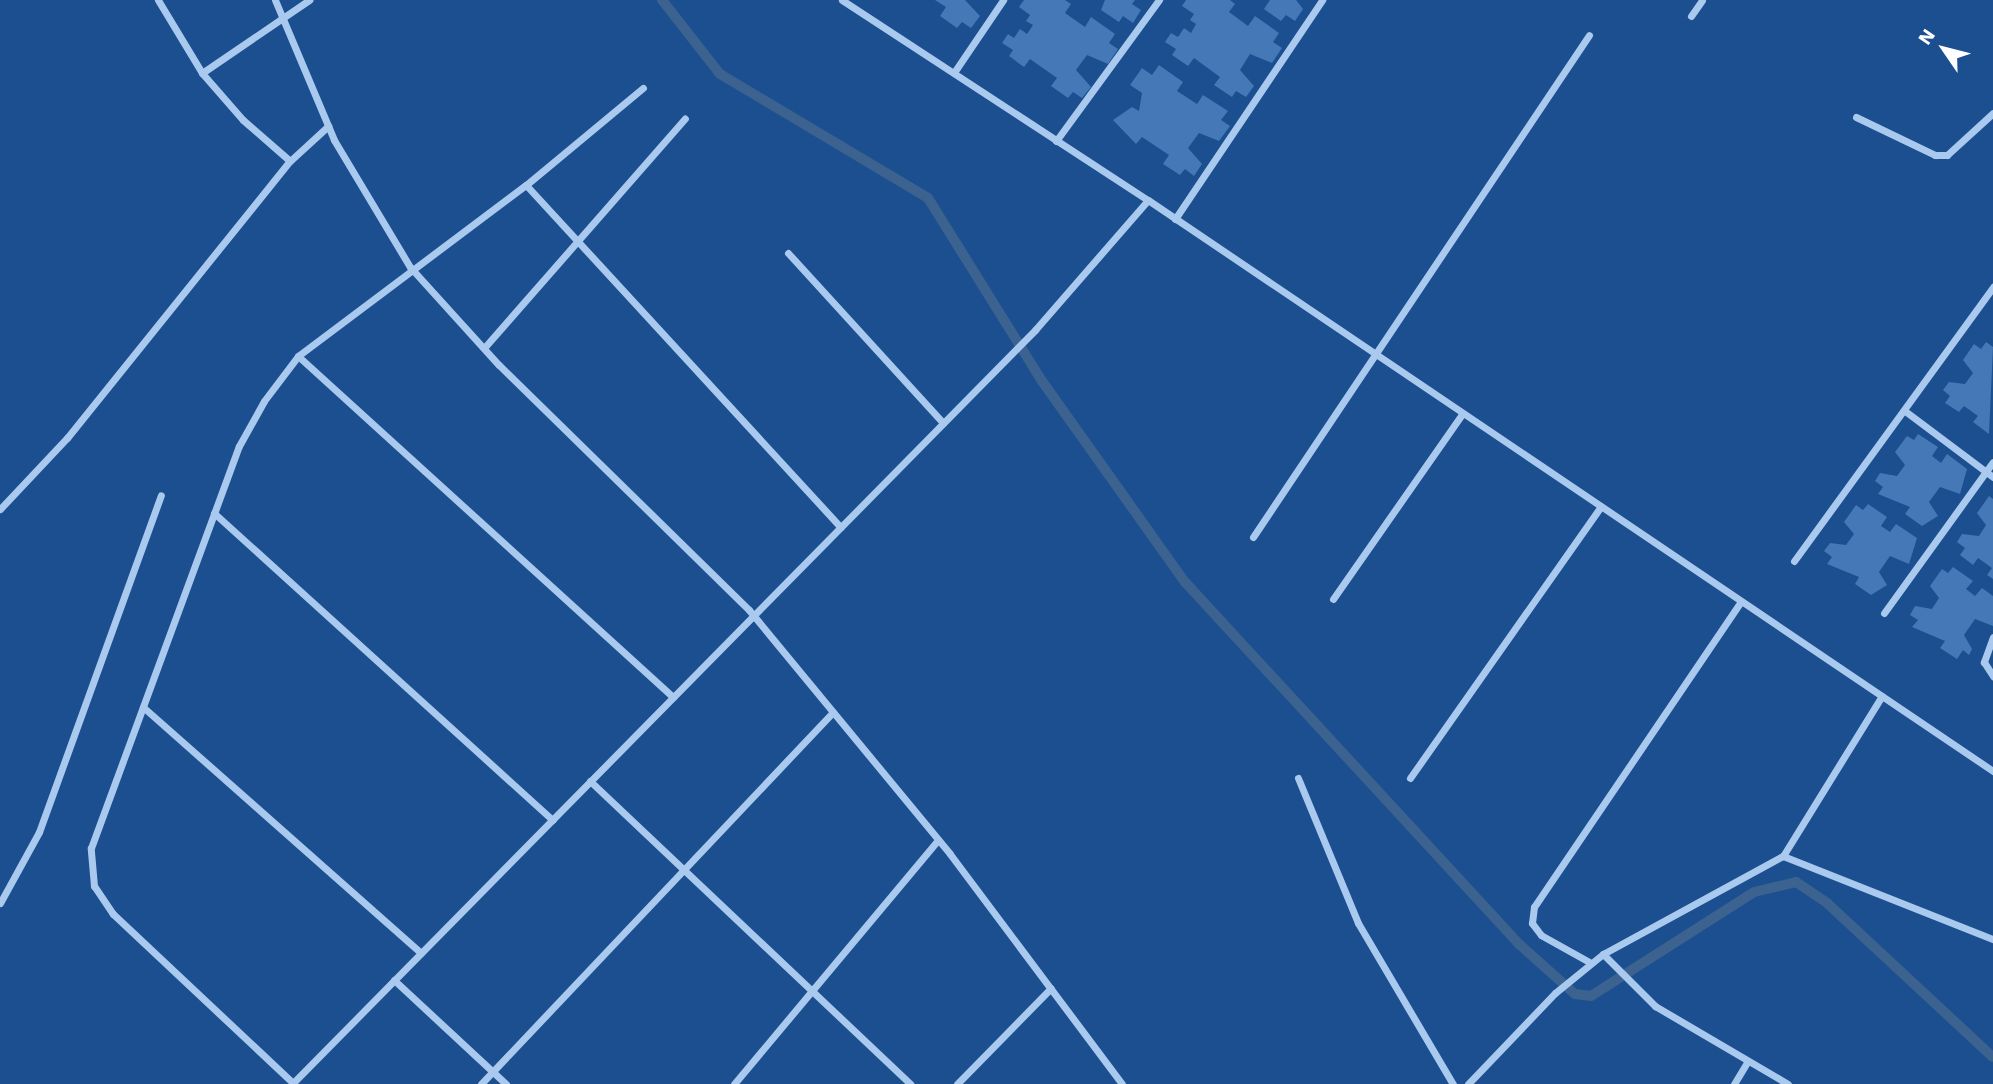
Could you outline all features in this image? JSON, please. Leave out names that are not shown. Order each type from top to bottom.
[{"type":"street","points":[[158,0],[202,73],[243,120],[290,161]]},
{"type":"street","points":[[275,0],[328,126],[410,267],[484,348],[754,615],[938,840],[1122,1084]]},
{"type":"street","points":[[202,73],[284,21],[309,0]]},
{"type":"street","points":[[842,0],[955,71],[1148,200],[1993,771]]},
{"type":"street","points":[[955,71],[1003,0]]},
{"type":"street","points":[[1056,141],[1159,0]]},
{"type":"street","points":[[1175,219],[1322,0]]},
{"type":"street","points":[[1691,16],[1702,0]]},
{"type":"street","points":[[1254,537],[1377,357],[1589,35]]},
{"type":"street","points":[[643,88],[526,185],[410,267],[298,356],[239,446],[91,848],[94,887],[113,914],[292,1084],[1035,330],[1148,200]]},
{"type":"street","points":[[1856,117],[1935,155],[1947,155],[1993,113]]},
{"type":"street","points":[[484,348],[685,118]]},
{"type":"street","points":[[0,509],[67,438],[290,161],[328,126]]},
{"type":"street","points":[[526,185],[841,527]]},
{"type":"street","points":[[788,253],[943,423]]},
{"type":"street","points":[[1794,561],[1993,287]]},
{"type":"street","points":[[298,356],[673,697]]},
{"type":"street","points":[[1905,411],[1990,474]]},
{"type":"street","points":[[1333,598],[1462,414]]},
{"type":"street","points":[[1884,613],[1990,474],[1993,462]]},
{"type":"street","points":[[0,903],[39,831],[160,495]]},
{"type":"street","points":[[1409,778],[1601,506]]},
{"type":"street","points":[[214,513],[552,820]]},
{"type":"street","points":[[1591,963],[1541,935],[1532,923],[1534,907],[1741,601]]},
{"type":"street","points":[[1993,637],[1984,662],[1993,676]]},
{"type":"street","points":[[1468,1084],[1555,993],[1603,954],[1783,856],[1882,696]]},
{"type":"street","points":[[143,707],[421,953]]},
{"type":"street","points":[[481,1084],[833,712]]},
{"type":"street","points":[[1298,778],[1358,923],[1452,1084]]},
{"type":"street","points":[[590,781],[909,1084]]},
{"type":"street","points":[[734,1084],[938,840]]},
{"type":"street","points":[[1783,856],[1993,939]]},
{"type":"street","points":[[1603,954],[1635,990],[1747,1062],[1787,1084]]},
{"type":"street","points":[[394,980],[506,1084]]},
{"type":"street","points":[[957,1084],[1051,988]]},
{"type":"street","points":[[1734,1084],[1747,1062]]},
{"type":"building","points":[[935,0],[965,0],[980,16],[971,28],[962,22],[957,28],[940,16],[946,7]]},
{"type":"building","points":[[1024,0],[1065,0],[1071,4],[1065,13],[1085,27],[1091,17],[1115,34],[1109,43],[1118,49],[1108,64],[1087,55],[1076,70],[1091,87],[1082,98],[1073,92],[1068,98],[1051,86],[1057,78],[1030,59],[1024,67],[1009,56],[1013,50],[1002,43],[1008,34],[1014,38],[1020,29],[1027,34],[1033,25],[1026,21],[1030,15],[1019,7]]},
{"type":"building","points":[[1105,0],[1135,0],[1132,4],[1141,10],[1133,23],[1123,16],[1119,22],[1101,10]]},
{"type":"building","points":[[1186,0],[1230,0],[1235,4],[1229,12],[1248,26],[1255,16],[1279,33],[1273,42],[1282,48],[1272,63],[1250,54],[1240,70],[1254,86],[1246,97],[1236,91],[1232,97],[1214,85],[1220,77],[1194,58],[1188,66],[1172,55],[1176,49],[1165,42],[1171,33],[1178,37],[1184,28],[1191,33],[1196,24],[1190,20],[1194,14],[1182,6]]},
{"type":"building","points":[[1270,0],[1296,0],[1303,9],[1295,21],[1286,15],[1281,21],[1264,9]]},
{"type":"building","points":[[1159,65],[1183,82],[1177,91],[1197,104],[1203,95],[1228,111],[1221,120],[1230,126],[1219,141],[1199,133],[1188,148],[1202,164],[1194,176],[1185,169],[1180,175],[1163,164],[1169,155],[1142,137],[1136,144],[1113,120],[1132,107],[1139,111],[1142,93],[1130,85],[1142,68],[1152,75]]},
{"type":"building","points":[[1986,342],[1993,347],[1989,434],[1973,422],[1978,416],[1964,406],[1959,412],[1945,403],[1950,396],[1943,390],[1949,382],[1965,384],[1973,373],[1963,360],[1974,344],[1981,349]]},
{"type":"building","points":[[1918,434],[1938,447],[1932,456],[1941,463],[1947,454],[1967,469],[1960,494],[1940,487],[1929,502],[1938,516],[1922,526],[1905,514],[1910,507],[1878,494],[1883,487],[1875,481],[1880,473],[1897,476],[1905,465],[1895,452],[1907,436],[1914,440]]},
{"type":"building","points":[[1989,496],[1993,499],[1993,579],[1987,575],[1992,568],[1978,558],[1973,565],[1960,555],[1965,548],[1957,542],[1962,534],[1979,536],[1986,525],[1977,513]]},
{"type":"building","points":[[1868,504],[1887,517],[1881,526],[1890,532],[1896,524],[1917,538],[1909,564],[1890,556],[1879,572],[1887,585],[1871,595],[1855,584],[1859,577],[1827,564],[1832,557],[1824,551],[1830,543],[1846,545],[1854,534],[1844,522],[1856,505],[1863,510]]},
{"type":"building","points":[[1953,567],[1973,581],[1966,589],[1975,596],[1982,588],[1993,596],[1993,626],[1975,619],[1964,635],[1972,649],[1969,655],[1963,650],[1957,659],[1940,648],[1945,641],[1912,627],[1918,620],[1910,615],[1915,606],[1932,609],[1939,598],[1930,586],[1942,569],[1948,573]]},
{"type":"waterway","points":[[662,0],[720,74],[928,198],[1042,381],[1185,582],[1519,944],[1575,994],[1591,996],[1754,892],[1796,882],[1827,903],[1993,1057]]}]
